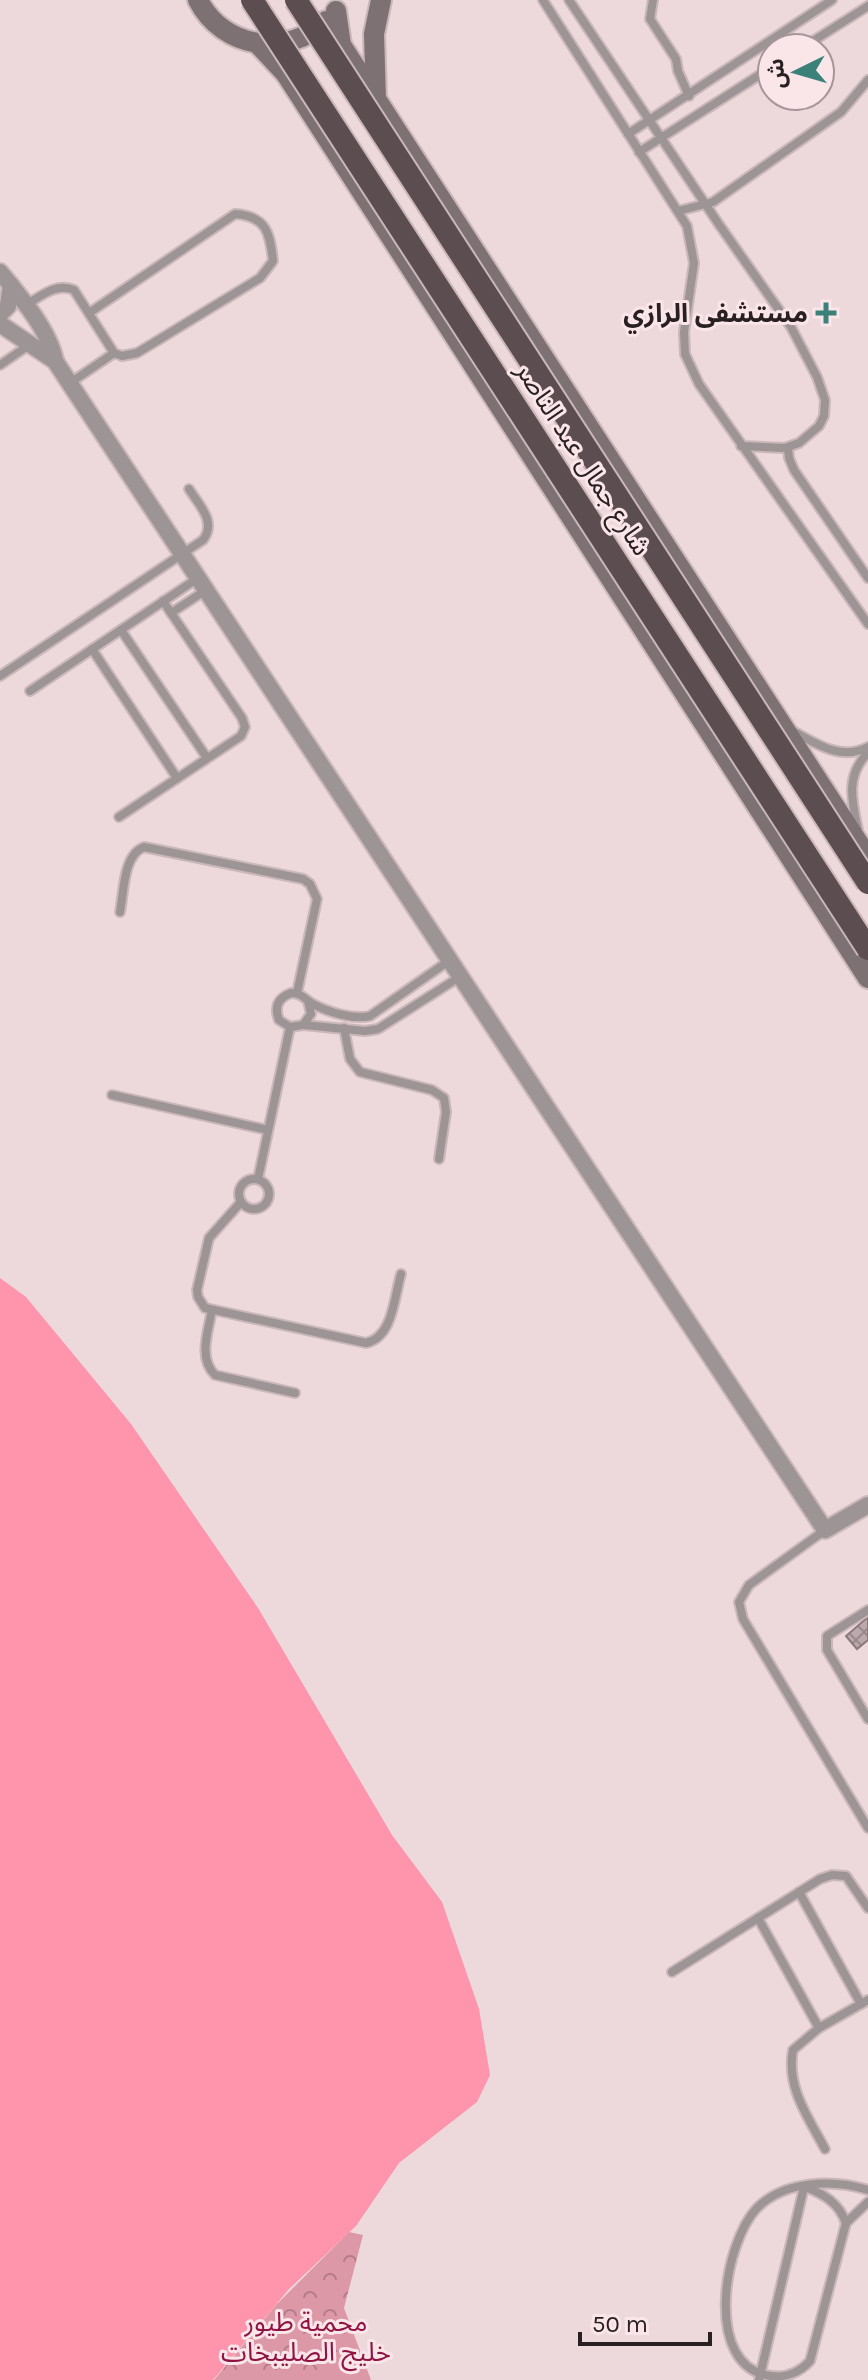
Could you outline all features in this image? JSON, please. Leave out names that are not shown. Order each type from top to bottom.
[{"type":"highway","name":"شارع جمال عبد الناصر","points":[[252,0],[868,949]]},
{"type":"highway","name":"شارع جمال عبد الناصر","points":[[296,0],[868,883]]},
{"type":"main road","points":[[198,0],[218,26],[237,38],[258,44],[287,43],[315,32],[339,6]]},
{"type":"main road","points":[[376,100],[374,34],[381,0]]},
{"type":"main road","points":[[339,6],[341,45],[866,854]]},
{"type":"main road","points":[[258,44],[286,74],[868,978]]},
{"type":"street","points":[[0,272],[26,305],[52,348],[55,361]]},
{"type":"street","points":[[0,314],[8,306],[11,285]]},
{"type":"street","points":[[0,324],[55,361],[825,1530],[868,1505]]},
{"type":"lane","points":[[543,0],[687,226],[694,263],[684,332],[685,354],[699,384],[868,624]]},
{"type":"lane","points":[[569,0],[791,327],[817,377],[825,400],[824,416],[819,426],[799,443],[788,447],[768,449],[741,446]]},
{"type":"lane","points":[[653,0],[650,19],[676,59],[689,96]]},
{"type":"lane","points":[[628,134],[832,0]]},
{"type":"lane","points":[[827,32],[868,6]]},
{"type":"lane","points":[[639,152],[756,77]]},
{"type":"lane","points":[[678,211],[706,205],[841,112],[868,80]]},
{"type":"lane","points":[[26,305],[56,288],[66,286],[74,290],[114,353],[122,356],[137,353],[260,278],[273,261],[270,236],[262,223],[248,215],[235,214],[89,313]]},
{"type":"lane","points":[[0,365],[31,344]]},
{"type":"lane","points":[[70,383],[114,353]]},
{"type":"lane","points":[[788,447],[794,470],[868,578]]},
{"type":"lane","points":[[0,676],[203,540],[209,529],[206,516],[189,489]]},
{"type":"lane","points":[[30,691],[163,601],[202,584]]},
{"type":"lane","points":[[171,613],[202,584]]},
{"type":"lane","points":[[119,817],[241,736],[244,722],[163,601]]},
{"type":"lane","points":[[121,630],[207,758]]},
{"type":"lane","points":[[92,649],[177,778]]},
{"type":"lane","points":[[782,726],[841,754],[868,750]]},
{"type":"lane","points":[[866,854],[852,803],[852,778],[868,750]]},
{"type":"lane","points":[[120,912],[132,855],[144,847],[303,879],[310,884],[317,899],[297,993]]},
{"type":"lane","points":[[450,960],[370,1016],[359,1018],[322,1008],[297,993],[284,996],[277,1007],[279,1020],[290,1027],[303,1025],[365,1031],[385,1026],[461,976]]},
{"type":"lane","points":[[303,1025],[311,1014],[308,1001]]},
{"type":"lane","points":[[258,1179],[290,1027]]},
{"type":"lane","points":[[344,1028],[350,1059],[360,1072],[432,1090],[444,1098],[446,1112],[439,1159]]},
{"type":"lane","points":[[112,1095],[268,1130]]},
{"type":"lane","points":[[258,1179],[267,1186],[269,1198],[262,1207],[250,1209],[241,1202],[239,1190],[242,1185],[258,1179]]},
{"type":"lane","points":[[241,1202],[214,1230],[206,1247],[198,1297],[205,1308],[366,1343],[375,1341],[386,1328],[401,1274]]},
{"type":"lane","points":[[212,1310],[205,1352],[209,1369],[215,1375],[295,1393]]},
{"type":"lane","points":[[825,1530],[749,1585],[739,1602],[743,1619],[868,1828]]},
{"type":"lane","points":[[868,1610],[827,1636],[827,1650],[868,1719]]},
{"type":"lane","points":[[672,1972],[820,1879],[832,1875],[846,1876],[868,1908]]},
{"type":"lane","points":[[799,1892],[865,2002],[819,2028],[793,2050],[790,2065],[794,2091],[825,2149]]},
{"type":"lane","points":[[758,1918],[819,2028]]},
{"type":"lane","points":[[868,2190],[827,2182],[776,2195],[758,2208],[743,2229],[726,2289],[726,2313],[730,2339],[746,2368],[760,2377],[778,2377],[804,2369],[810,2361],[846,2223],[868,2202]]},
{"type":"lane","points":[[804,2187],[832,2201],[841,2210],[846,2223]]},
{"type":"lane","points":[[760,2377],[804,2187]]},
{"type":"green space","name":"محمية طيور خليج الصليبخات","points":[[349,2232],[363,2235],[344,2308],[371,2380],[214,2380],[276,2305]]},
{"type":"shaded area","points":[[0,1278],[26,1297],[131,1424],[258,1608],[392,1835],[442,1902],[479,2009],[490,2075],[477,2102],[399,2163],[356,2226],[289,2289],[213,2380],[0,2380]]},
{"type":"building","points":[[868,1617],[868,1640],[857,1649],[846,1636]]},
{"type":"place","name":"مستشفى الرازي","points":[[826,313]]}]
